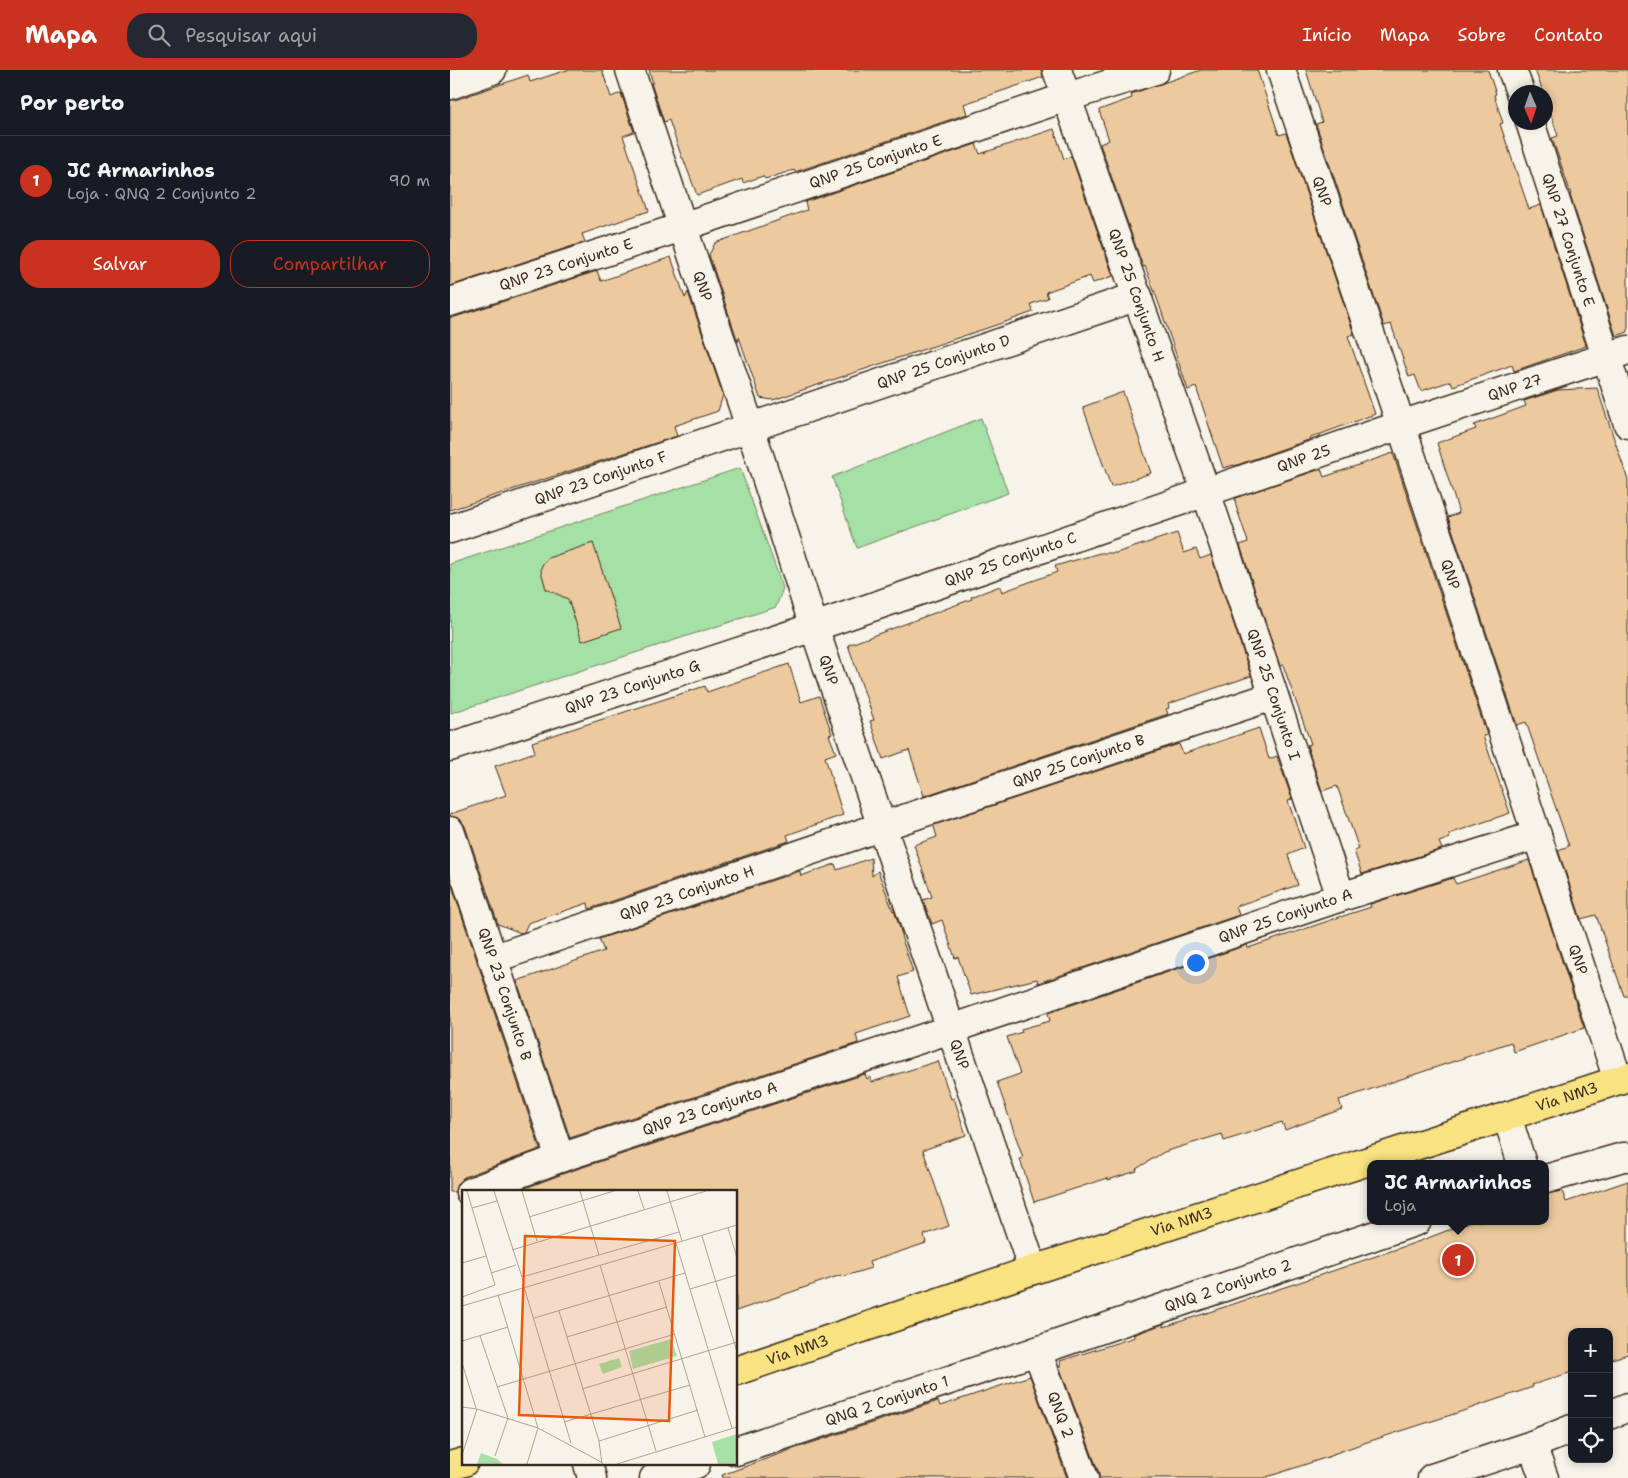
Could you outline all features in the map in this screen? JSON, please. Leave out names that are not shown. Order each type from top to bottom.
[{"type":"main road","name":"Via NM3","points":[[1372,1160],[1623,1079]]},
{"type":"main road","name":"Via NM3","points":[[738,1370],[1033,1270],[1367,1162]]},
{"type":"street","points":[[450,85],[492,70]]},
{"type":"street","name":"QNP","points":[[630,70],[750,427],[814,627],[1033,1270]]},
{"type":"street","name":"QNP 25 Conjunto H","points":[[1057,70],[1206,492]]},
{"type":"street","points":[[1067,97],[1155,70]]},
{"type":"street","name":"QNP","points":[[1281,70],[1536,834],[1623,1079]]},
{"type":"street","points":[[1512,70],[1517,85]]},
{"type":"street","name":"QNP 25 Conjunto E","points":[[682,227],[1067,97]]},
{"type":"street","name":"QNP 27 Conjunto E","points":[[1533,130],[1617,353],[1628,424]]},
{"type":"street","name":"QNP 23 Conjunto E","points":[[450,302],[682,227]]},
{"type":"street","name":"QNP 25 Conjunto D","points":[[750,427],[1138,296]]},
{"type":"street","name":"QNP 27","points":[[1401,425],[1617,353]]},
{"type":"street","name":"QNP 25","points":[[1206,492],[1401,425]]},
{"type":"street","name":"QNP 23 Conjunto F","points":[[450,529],[750,427]]},
{"type":"street","name":"QNP 25 Conjunto C","points":[[814,627],[1206,492]]},
{"type":"street","name":"QNP 25 Conjunto I","points":[[1206,492],[1340,897]]},
{"type":"street","name":"QNP 23 Conjunto G","points":[[450,746],[814,627]]},
{"type":"street","name":"QNP 25 Conjunto B","points":[[883,826],[1273,696]]},
{"type":"street","name":"QNP 23 Conjunto H","points":[[492,959],[883,826]]},
{"type":"street","name":"QNP 23 Conjunto B","points":[[450,831],[560,1158]]},
{"type":"street","name":"QNP 25 Conjunto A","points":[[951,1028],[1340,897],[1536,834]]},
{"type":"street","name":"QNP 23 Conjunto A","points":[[475,1190],[560,1158],[951,1028]]},
{"type":"street","points":[[1508,1116],[1521,1160]]},
{"type":"street","points":[[1549,1178],[1628,1157]]},
{"type":"street","points":[[450,1199],[462,1195]]},
{"type":"street","name":"QNQ 2 Conjunto 2","points":[[1037,1351],[1405,1225]]},
{"type":"street","name":"QNQ 2 Conjunto 1","points":[[738,1450],[1037,1351]]},
{"type":"street","name":"QNQ 2","points":[[1037,1351],[1084,1478]]},
{"type":"street","points":[[1613,1413],[1628,1407]]},
{"type":"street","points":[[1432,1478],[1532,1445],[1568,1431]]},
{"type":"street","points":[[1532,1445],[1544,1478]]},
{"type":"street","points":[[654,1478],[690,1466]]},
{"type":"green space","points":[[981,418],[1008,493],[857,548],[832,477]]},
{"type":"green space","points":[[740,468],[783,588],[776,607],[451,713],[450,564]]},
{"type":"building","points":[[567,70],[602,70],[611,97],[621,93],[634,132],[623,136],[649,211],[582,234],[585,242],[450,286],[450,100],[455,100],[528,75],[530,82]]},
{"type":"building","points":[[649,70],[1042,70],[1043,77],[964,104],[967,114],[795,172],[794,170],[765,179],[763,176],[743,183],[742,179],[697,195],[669,120],[664,122],[651,83],[653,83]]},
{"type":"building","points":[[1201,70],[1257,70],[1279,135],[1286,133],[1354,334],[1348,336],[1375,414],[1311,439],[1234,466],[1223,468],[1196,387],[1188,390],[1159,304],[1145,266],[1143,267],[1100,144],[1109,140],[1099,110],[1132,98],[1131,94]]},
{"type":"building","points":[[1306,70],[1488,70],[1503,123],[1500,124],[1529,209],[1541,205],[1586,346],[1514,371],[1512,365],[1453,386],[1451,381],[1421,391],[1415,375],[1409,377],[1391,324],[1384,326],[1316,124],[1322,122]]},
{"type":"building","points":[[1535,70],[1628,70],[1628,332],[1616,336],[1552,138],[1558,136],[1553,121],[1553,85],[1540,85]]},
{"type":"building","points":[[1054,129],[1064,159],[1071,156],[1113,276],[1093,283],[1090,276],[1046,292],[1048,298],[1031,304],[1033,312],[1005,322],[773,400],[760,398],[739,337],[738,342],[709,255],[715,243],[807,210],[805,202],[976,144],[980,154]]},
{"type":"building","points":[[671,257],[685,298],[688,292],[723,395],[718,411],[674,426],[677,436],[450,510],[450,317],[597,271],[601,281]]},
{"type":"building","points":[[1597,388],[1628,480],[1628,996],[1624,996],[1596,915],[1581,919],[1558,850],[1569,846],[1526,722],[1517,725],[1448,517],[1459,513],[1437,443],[1476,429],[1474,425],[1526,406],[1524,401],[1558,390]]},
{"type":"building","points":[[1123,392],[1151,473],[1111,487],[1083,407]]},
{"type":"building","points":[[1393,453],[1487,735],[1483,736],[1510,813],[1449,834],[1450,838],[1439,842],[1442,849],[1362,874],[1354,851],[1359,849],[1337,786],[1322,791],[1307,745],[1311,744],[1283,665],[1280,666],[1240,545],[1248,542],[1235,498],[1321,469],[1324,477]]},
{"type":"building","points":[[1177,533],[1184,553],[1196,549],[1200,559],[1211,555],[1251,676],[1168,704],[1169,708],[1166,709],[1168,714],[924,796],[909,750],[883,759],[870,721],[874,720],[848,645],[972,599],[971,597],[1000,586],[1002,592],[1057,572],[1055,566],[1100,553],[1116,553]]},
{"type":"building","points":[[593,543],[621,628],[582,641],[568,599],[546,589],[541,571],[542,565],[548,558]]},
{"type":"building","points":[[789,664],[801,702],[819,696],[832,734],[829,735],[836,753],[825,757],[843,815],[787,835],[789,841],[589,909],[588,903],[528,923],[524,932],[521,933],[498,924],[465,826],[460,819],[450,816],[450,814],[506,795],[495,766],[535,752],[532,742],[705,686],[707,692]]},
{"type":"building","points":[[1259,728],[1269,759],[1277,756],[1292,799],[1288,801],[1304,848],[1288,855],[1298,885],[1236,906],[1239,915],[1038,983],[1037,979],[971,995],[958,957],[955,958],[942,920],[932,924],[923,900],[932,897],[914,845],[937,837],[934,825],[1179,744],[1183,754]]},
{"type":"building","points":[[871,858],[872,876],[878,871],[894,910],[913,972],[898,977],[910,1016],[856,1034],[858,1043],[570,1138],[517,981],[604,951],[599,939],[800,871],[801,876],[835,864],[837,870]]},
{"type":"building","points":[[1529,860],[1584,1028],[1514,1052],[1511,1042],[1339,1100],[1342,1109],[1285,1130],[1282,1122],[1224,1141],[1222,1134],[1164,1152],[1136,1169],[1137,1171],[1108,1180],[1108,1178],[1034,1202],[1020,1159],[1023,1158],[997,1082],[1020,1074],[1007,1037],[1022,1032],[1021,1029],[1050,1021],[1048,1013],[1247,945],[1248,948],[1371,907],[1370,904],[1453,878],[1456,884]]},
{"type":"building","points":[[450,880],[540,1149],[464,1177],[458,1183],[455,1192],[450,1192]]},
{"type":"building","points":[[938,1061],[951,1099],[954,1098],[966,1135],[923,1150],[949,1226],[924,1235],[926,1243],[869,1262],[871,1268],[842,1277],[841,1275],[738,1310],[738,1190],[520,1190],[565,1173],[865,1074],[867,1079],[870,1077],[872,1082]]},
{"type":"building","points":[[1628,1181],[1628,1354],[1613,1359],[1613,1328],[1568,1328],[1568,1373],[1532,1385],[1533,1387],[1264,1478],[1099,1478],[1099,1473],[1059,1366],[1061,1365],[1060,1361],[1135,1337],[1133,1335],[1163,1324],[1164,1327],[1306,1280],[1462,1225],[1549,1225],[1549,1193],[1562,1191],[1566,1202]]},
{"type":"building","points":[[1030,1376],[1067,1478],[723,1478],[722,1475],[799,1447],[938,1401],[940,1406]]},
{"type":"place","name":"JC Armarinhos","points":[[1458,1260]]}]
